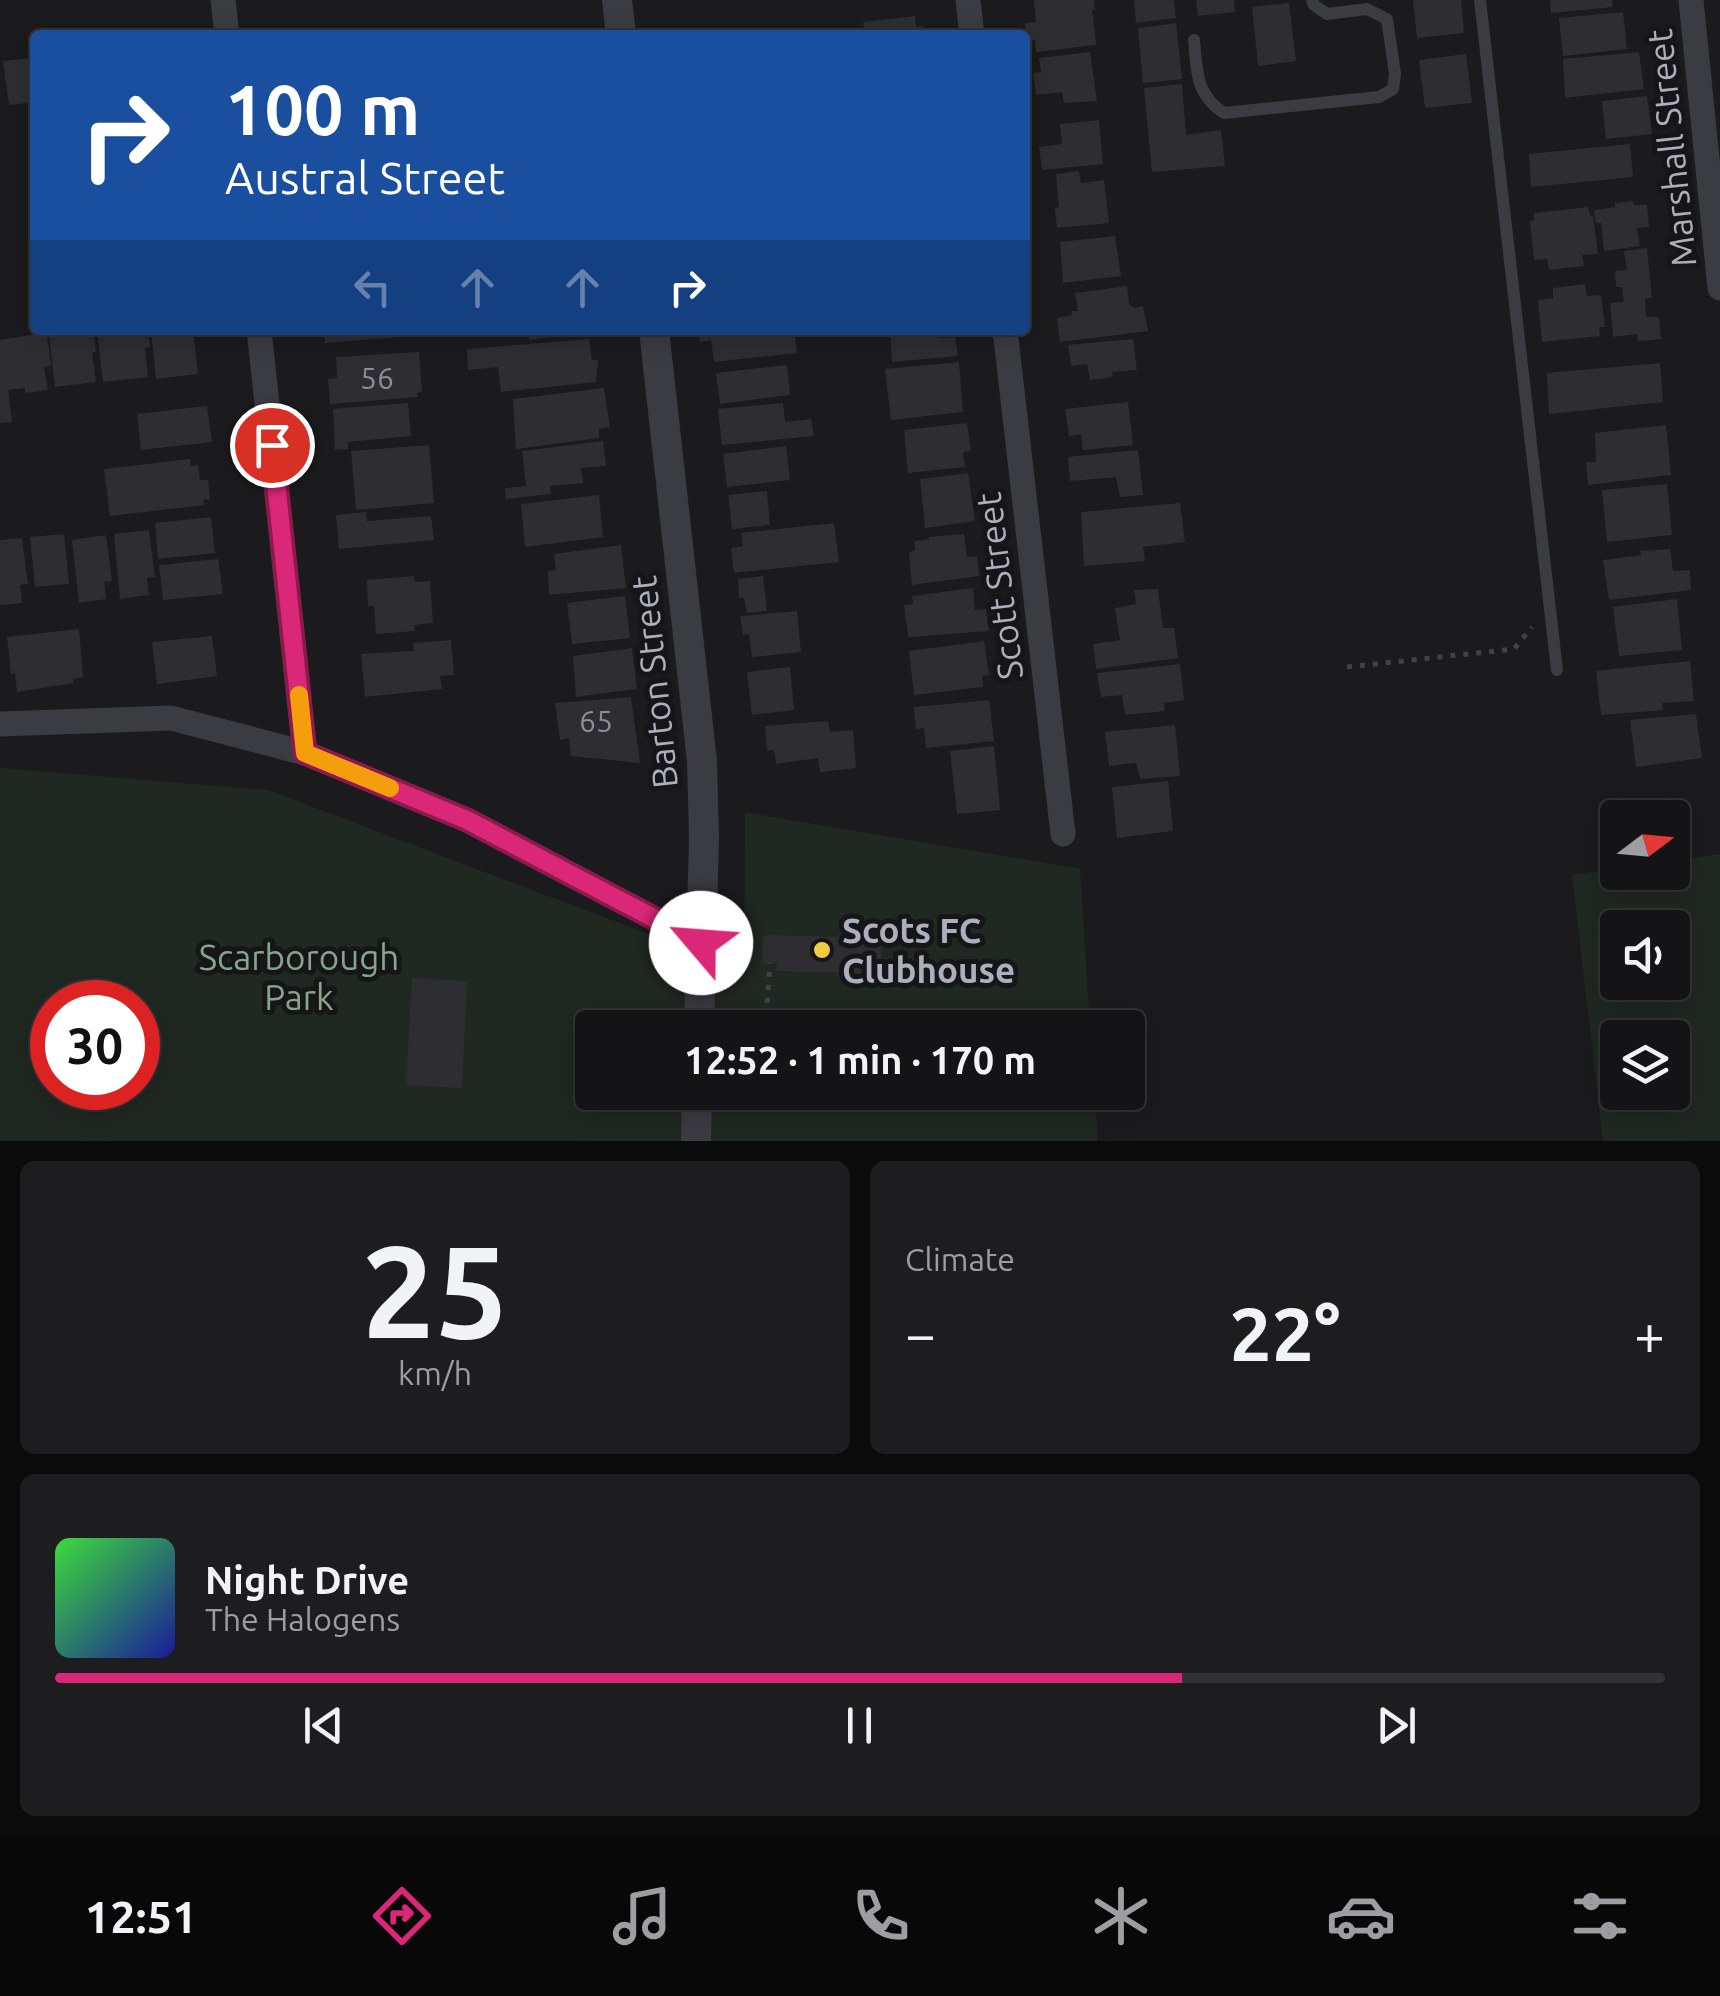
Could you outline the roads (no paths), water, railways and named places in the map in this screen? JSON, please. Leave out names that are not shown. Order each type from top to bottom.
[{"type":"street","points":[[223,0],[226,30]]},
{"type":"street","points":[[617,0],[620,30]]},
{"type":"street","points":[[968,0],[971,30]]},
{"type":"street","name":"Marshall Street","points":[[1691,0],[1720,288]]},
{"type":"street","points":[[260,335],[305,753]]},
{"type":"street","name":"Barton Street","points":[[655,335],[702,761],[699,1010]]},
{"type":"street","name":"Scott Street","points":[[1006,335],[1063,834]]},
{"type":"street","points":[[0,724],[171,718],[305,753],[467,820],[701,943]]},
{"type":"street","points":[[696,1141],[697,1110]]},
{"type":"lane","points":[[1194,40],[1200,89],[1210,104],[1224,113],[1379,97],[1393,89],[1395,74],[1387,19],[1367,10],[1328,14],[1312,0]]},
{"type":"lane","points":[[1480,0],[1557,670]]},
{"type":"place","name":"Scots FC Clubhouse","points":[[822,950]]},
{"type":"park label","name":"Scarborough Park","points":[[299,977]]}]
